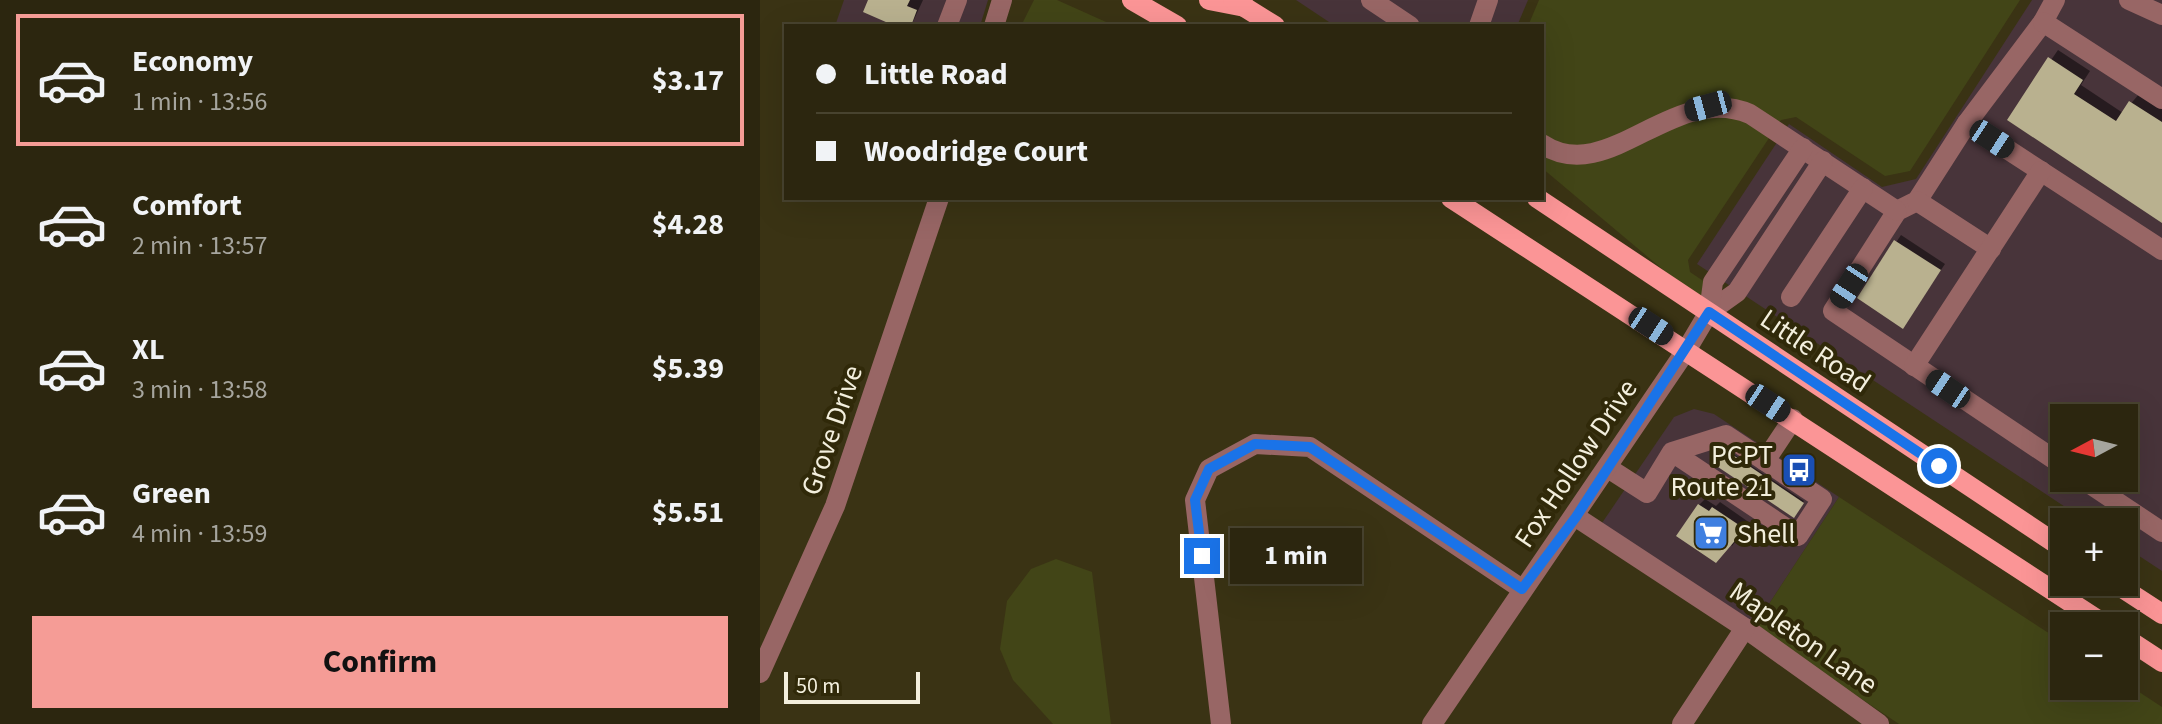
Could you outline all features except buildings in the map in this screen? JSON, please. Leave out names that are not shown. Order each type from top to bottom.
[{"type":"main road","points":[[1132,0],[1174,24]]},
{"type":"main road","points":[[1209,0],[1239,4],[1272,24]]},
{"type":"main road","points":[[1454,200],[1687,349],[2086,612]]},
{"type":"main road","name":"Little Road","points":[[1540,200],[2050,540]]},
{"type":"main road","points":[[2134,596],[2162,614]]},
{"type":"main road","points":[[2138,646],[2162,662]]},
{"type":"street","points":[[948,24],[957,0]]},
{"type":"street","points":[[995,24],[1002,0]]},
{"type":"street","points":[[1480,24],[1488,0]]},
{"type":"street","points":[[2050,457],[1833,311],[1897,211],[1917,201],[1967,123],[2043,22],[2055,0]]},
{"type":"street","points":[[2129,0],[2162,15]]},
{"type":"street","points":[[1379,8],[1407,24]]},
{"type":"street","points":[[2043,22],[2162,99]]},
{"type":"street","points":[[1544,145],[1552,150],[1585,155],[1605,150],[1690,110],[1724,105],[1750,114],[1897,211]]},
{"type":"street","points":[[1967,123],[2162,250]]},
{"type":"street","points":[[1709,312],[1713,282],[1803,148]]},
{"type":"street","points":[[1709,312],[1737,292],[1823,161]]},
{"type":"street","points":[[1914,366],[2041,171]]},
{"type":"street","points":[[1791,297],[1863,188]]},
{"type":"street","name":"Grove Drive","points":[[760,673],[835,506],[938,200]]},
{"type":"street","points":[[1917,201],[1991,249]]},
{"type":"street","name":"Fox Hollow Drive","points":[[1432,724],[1522,589],[1576,517],[1709,312]]},
{"type":"street","points":[[1765,461],[1793,419]]},
{"type":"street","points":[[1608,468],[1647,493],[1672,452],[1726,435],[1822,499],[1798,536],[1672,452]]},
{"type":"street","points":[[1221,724],[1195,500],[1209,469],[1255,444],[1310,447],[1522,589]]},
{"type":"street","points":[[2102,492],[2162,532]]},
{"type":"street","name":"Mapleton Lane","points":[[1576,517],[1745,628],[1879,724]]},
{"type":"street","points":[[1682,724],[1745,628]]},
{"type":"shaded area","points":[[844,0],[988,0],[981,24],[836,24]]},
{"type":"shaded area","points":[[1296,0],[1528,0],[1518,24],[1332,24]]},
{"type":"shaded area","points":[[2032,0],[2162,0],[2162,571],[2138,555],[2138,508],[2067,508],[1697,264],[1789,124],[1882,187],[1916,179]]},
{"type":"shaded area","points":[[1694,409],[1714,414],[1839,497],[1754,627],[1602,523],[1674,417]]},
{"type":"green space","points":[[1034,0],[1057,0],[1111,24],[1022,24]]},
{"type":"green space","points":[[1539,0],[2020,0],[1910,171],[1885,176],[1796,117],[1781,120],[1688,260],[1690,272],[1727,297],[1714,304],[1667,273],[1544,170],[1544,24],[1529,24]]},
{"type":"green space","points":[[1839,497],[2050,634],[2050,700],[2138,700],[2138,691],[2162,707],[2162,724],[1899,724],[1754,627]]},
{"type":"green space","points":[[1056,559],[1092,572],[1111,724],[1053,724],[1013,680],[1000,649],[1007,601],[1031,569]]},
{"type":"place","name":"PCPT Route 21","points":[[1799,470]]},
{"type":"place","name":"Shell","points":[[1711,533]]},
{"type":"route","points":[[1202,556],[1195,500],[1209,469],[1255,444],[1310,447],[1522,589],[1576,517],[1709,312],[1939,466]]}]
